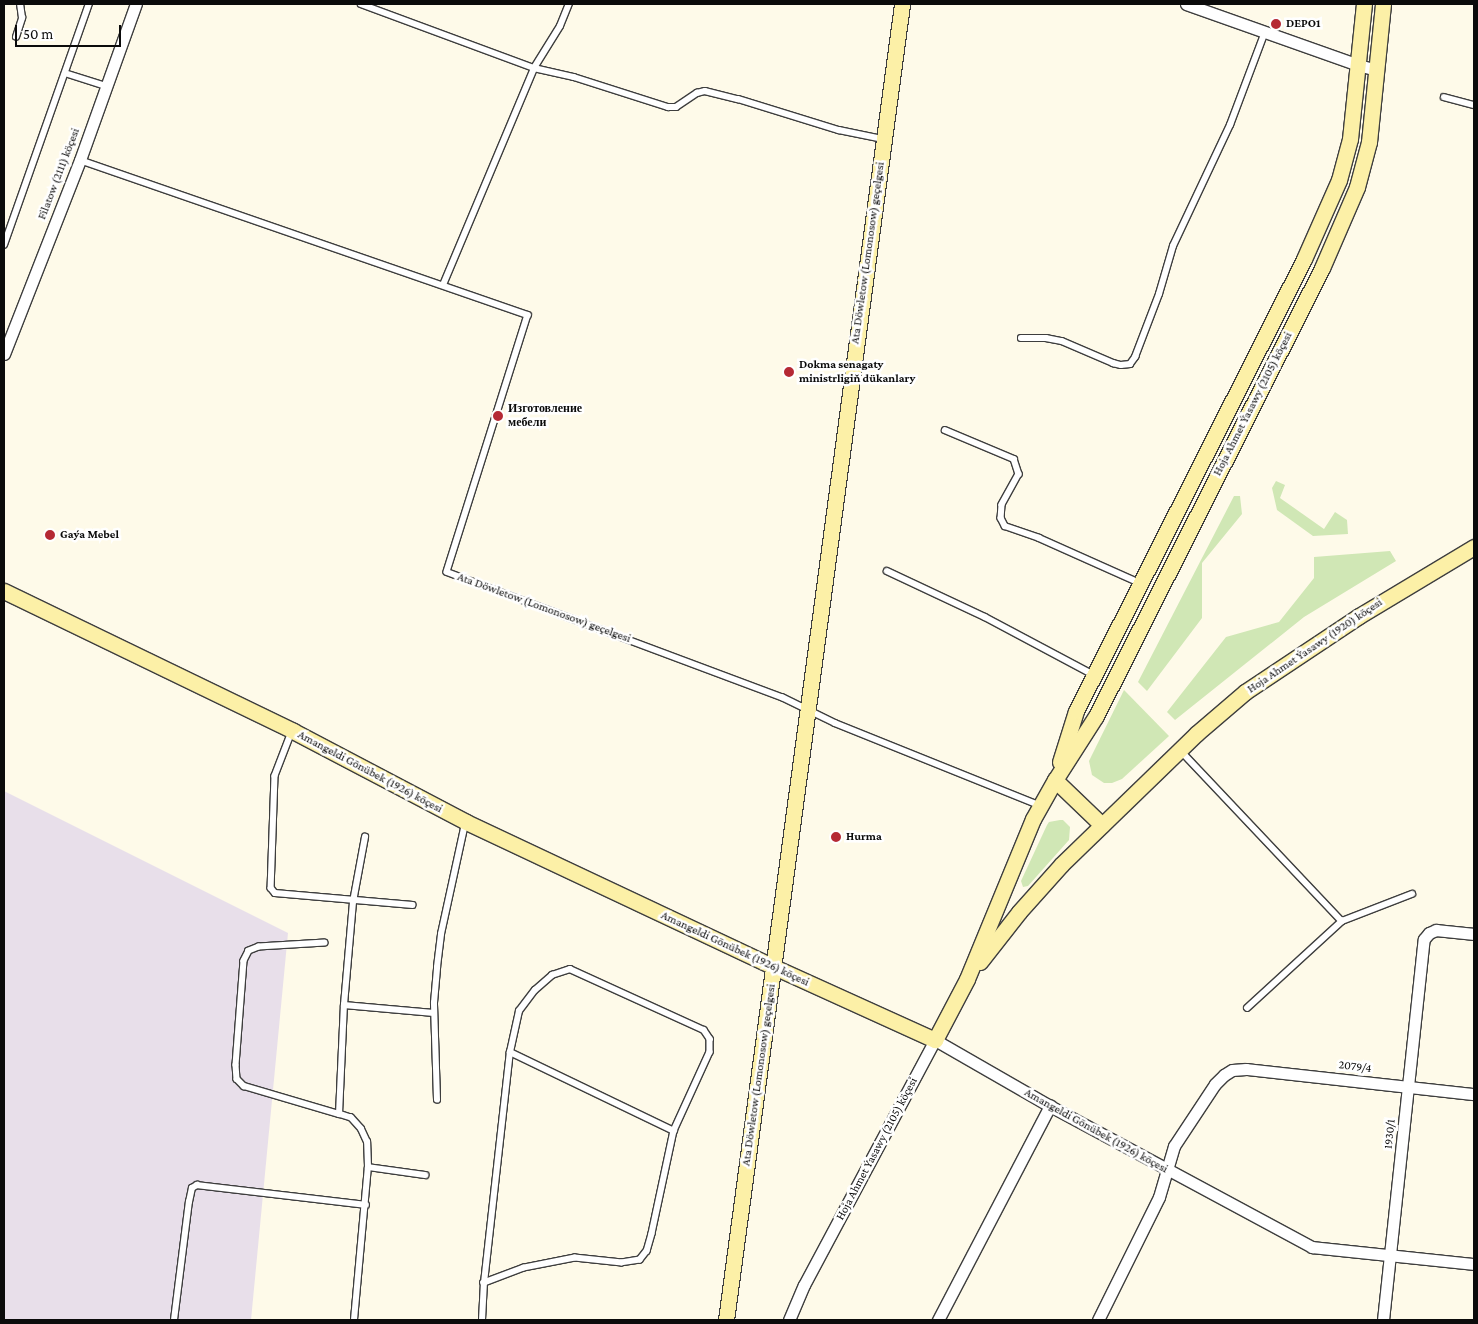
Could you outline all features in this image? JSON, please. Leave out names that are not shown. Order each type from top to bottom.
[{"type":"street","name":"Filatow (2111) köçesi","points":[[4,354],[80,160],[136,4]]},
{"type":"street","name":"Ata Döwletow (Lomonosow) geçelgesi","points":[[726,1320],[902,4]]},
{"type":"street","points":[[1186,4],[1358,66],[1377,70]]},
{"type":"street","name":"Hoja Ahmet Ýasawy (2105) köçesi","points":[[1054,780],[1076,711],[1304,260],[1339,180],[1350,139],[1364,4]]},
{"type":"street","name":"Hoja Ahmet Ýasawy (2105) köçesi","points":[[789,1320],[804,1285],[967,979],[1040,806],[1054,780],[1096,716],[1322,268],[1358,187],[1364,165],[1384,4]]},
{"type":"street","name":"Hoja Ahmet Ýasawy (1920) köçesi","points":[[1102,825],[1180,749],[1245,692],[1359,616],[1474,546]]},
{"type":"street","name":"Amangeldi Gönübek (1926) köçesi","points":[[4,591],[293,731],[466,822],[774,967],[935,1040],[1050,1106],[1312,1247],[1474,1264]]},
{"type":"street","points":[[1054,780],[1102,825]]},
{"type":"street","name":"Hoja Ahmet Ýasawy (2105) köçesi","points":[[967,979],[1040,887],[1102,825]]},
{"type":"street","name":"1930/1","points":[[1383,1320],[1392,1256],[1424,939],[1429,933],[1436,930],[1474,934]]},
{"type":"street","name":"2079/4","points":[[1168,1170],[1174,1146],[1214,1084],[1232,1070],[1260,1070],[1474,1094]]},
{"type":"street","points":[[938,1320],[1050,1106]]},
{"type":"street","points":[[1098,1320],[1159,1197],[1168,1170]]},
{"type":"lane","points":[[16,37],[22,18],[20,4]]},
{"type":"lane","points":[[4,246],[89,4]]},
{"type":"lane","points":[[361,4],[534,68],[574,77],[668,107],[676,107],[697,93],[705,91],[738,99],[839,130],[883,140]]},
{"type":"lane","points":[[80,160],[443,285],[534,68],[560,26],[569,4]]},
{"type":"lane","points":[[1020,338],[1046,338],[1062,341],[1113,363],[1121,365],[1130,364],[1160,294],[1173,246],[1230,125],[1265,32]]},
{"type":"lane","points":[[64,73],[106,86]]},
{"type":"lane","points":[[1444,97],[1474,105]]},
{"type":"lane","name":"Ata Döwletow (Lomonosow) geçelgesi","points":[[443,285],[528,314],[447,572],[782,697],[807,710]]},
{"type":"lane","points":[[945,430],[1014,459],[1019,474],[1002,505],[1001,518],[1005,526],[1039,538],[1140,583]]},
{"type":"lane","points":[[887,571],[985,617],[1094,675]]},
{"type":"lane","points":[[807,710],[1040,806]]},
{"type":"lane","points":[[293,731],[275,776],[270,888],[275,893],[353,902],[412,905]]},
{"type":"lane","points":[[1180,749],[1342,921]]},
{"type":"lane","points":[[437,1100],[438,1059],[434,1013],[441,934],[466,822]]},
{"type":"lane","points":[[339,1114],[344,1005],[353,902],[365,837]]},
{"type":"lane","points":[[1247,1008],[1342,921],[1412,894]]},
{"type":"lane","points":[[325,942],[259,947],[249,951],[244,961],[236,1065],[237,1079],[244,1086],[351,1118],[361,1129],[367,1142],[368,1167],[354,1320]]},
{"type":"lane","points":[[482,1320],[484,1283],[510,1052],[519,1011],[535,990],[552,975],[570,969],[704,1030],[710,1040],[710,1052],[674,1131],[647,1252],[640,1260],[622,1263],[575,1258],[549,1262],[484,1283]]},
{"type":"lane","points":[[344,1005],[434,1013]]},
{"type":"lane","points":[[510,1052],[674,1131]]},
{"type":"lane","points":[[368,1167],[425,1175]]},
{"type":"lane","points":[[174,1320],[189,1202],[192,1188],[197,1185],[366,1205]]},
{"type":"shaded area","points":[[4,791],[288,933],[251,1320],[4,1320]]},
{"type":"green space","points":[[1276,481],[1285,485],[1280,498],[1324,529],[1335,512],[1347,520],[1348,534],[1313,536],[1277,510],[1272,488]]},
{"type":"green space","points":[[1234,496],[1240,496],[1242,514],[1202,563],[1202,618],[1147,691],[1138,682]]},
{"type":"green space","points":[[1390,551],[1396,561],[1304,617],[1175,720],[1167,712],[1226,637],[1279,622],[1314,578],[1314,557]]},
{"type":"green space","points":[[1124,690],[1169,736],[1122,779],[1112,783],[1104,783],[1092,775],[1089,761]]},
{"type":"green space","points":[[1063,820],[1070,827],[1069,840],[1028,886],[1023,887],[1021,881],[1047,825],[1049,822]]},
{"type":"place","name":"DEPO1","points":[[1276,24]]},
{"type":"place","name":"Dokma senagaty ministrligiň dükanlary","points":[[789,372]]},
{"type":"place","name":"Изготовление мебели","points":[[498,416]]},
{"type":"place","name":"Gaýa Mebel","points":[[50,535]]},
{"type":"place","name":"Hurma","points":[[836,837]]}]
